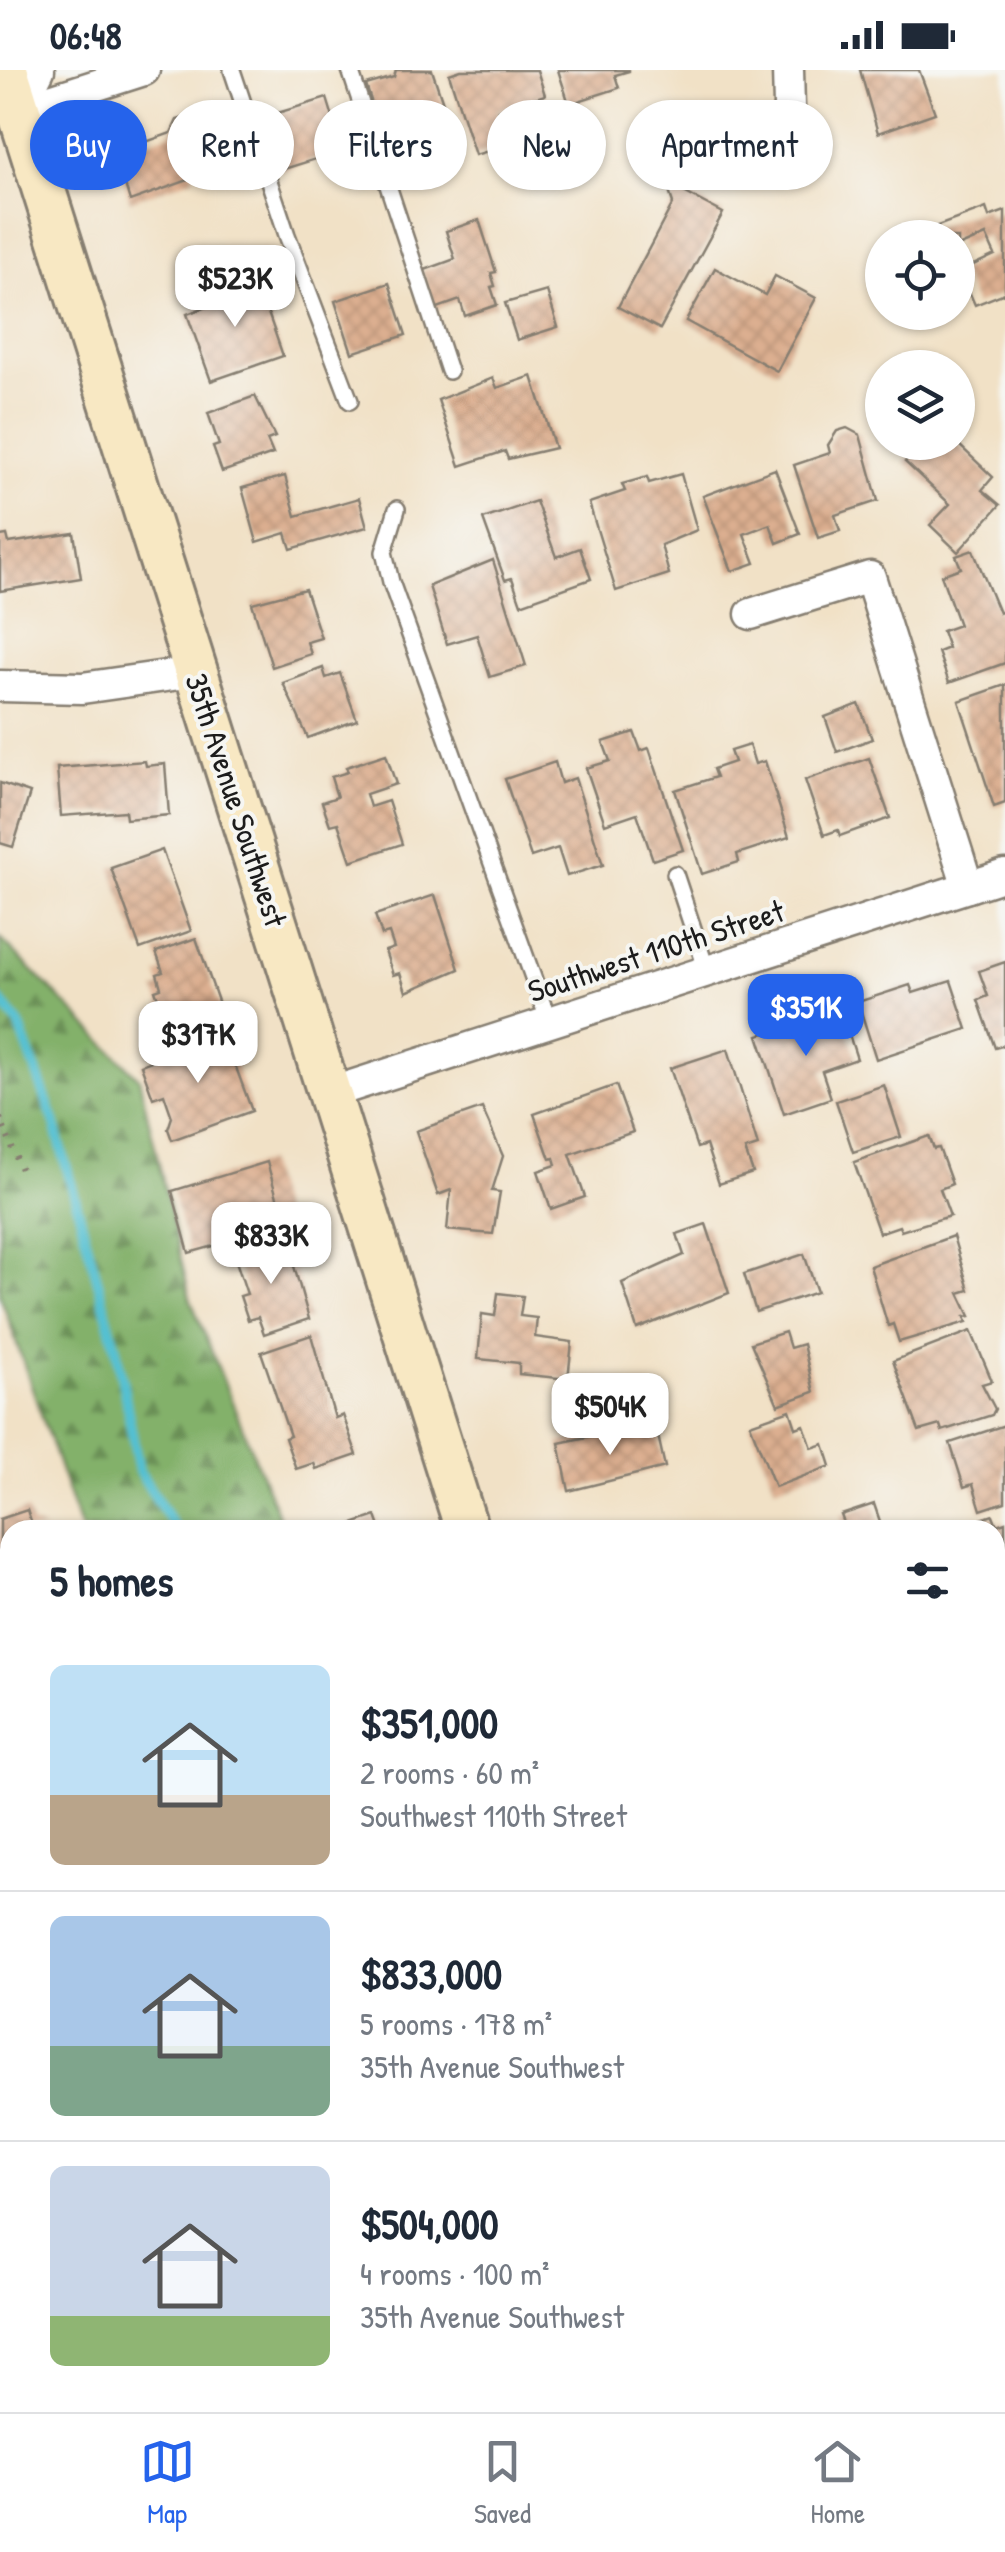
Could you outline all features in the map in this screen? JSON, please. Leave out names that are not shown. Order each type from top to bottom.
[{"type":"street","name":"35th Avenue Southwest","points":[[6,70],[464,1520]]},
{"type":"street","points":[[20,110],[40,70]]},
{"type":"street","points":[[20,110],[144,70]]},
{"type":"street","points":[[788,70],[789,100]]},
{"type":"street","points":[[750,614],[870,577],[968,887]]},
{"type":"street","points":[[0,686],[82,688],[194,672]]},
{"type":"street","name":"Southwest 110th Street","points":[[330,1093],[1005,875]]},
{"type":"lane","points":[[232,70],[287,235],[350,401]]},
{"type":"lane","points":[[350,70],[448,371]]},
{"type":"lane","points":[[397,509],[384,552],[391,582],[549,1022]]},
{"type":"lane","points":[[675,874],[706,971]]},
{"type":"path","points":[[0,1118],[22,1172]]},
{"type":"green space","points":[[0,938],[139,1078],[190,1298],[280,1520],[78,1520],[0,1295]]},
{"type":"building","points":[[396,70],[432,70],[442,100],[371,100],[366,85],[394,77]]},
{"type":"building","points":[[461,70],[537,70],[545,95],[529,100],[487,100],[487,151],[475,155],[467,130],[467,100],[457,100],[449,74]]},
{"type":"building","points":[[558,70],[629,70],[615,75],[619,88],[582,100],[568,100]]},
{"type":"building","points":[[860,70],[919,70],[935,113],[878,133]]},
{"type":"building","points":[[314,102],[314,160],[294,166],[294,108]]},
{"type":"building","points":[[167,134],[167,188],[130,201],[127,190],[147,190],[147,142]]},
{"type":"building","points":[[669,190],[682,190],[723,213],[660,329],[618,307],[673,203]]},
{"type":"building","points":[[986,208],[989,217],[1005,211],[1005,293],[975,305],[975,264],[995,255],[986,235],[975,240],[975,220],[954,220]]},
{"type":"building","points":[[479,220],[496,272],[491,273],[495,286],[491,287],[497,305],[465,316],[460,300],[435,309],[422,271],[455,259],[446,231]]},
{"type":"building","points":[[715,268],[765,295],[775,276],[816,298],[777,371],[686,321]]},
{"type":"building","points":[[255,275],[283,356],[211,381],[187,314],[217,303],[212,290]]},
{"type":"building","points":[[389,283],[406,335],[352,353],[335,301]]},
{"type":"building","points":[[547,291],[558,327],[517,340],[505,303]]},
{"type":"building","points":[[532,376],[555,448],[508,459],[505,451],[460,466],[438,400],[493,378],[497,388]]},
{"type":"building","points":[[255,396],[275,437],[267,440],[273,454],[222,472],[213,447],[219,445],[208,413]]},
{"type":"building","points":[[847,428],[860,435],[878,501],[835,515],[840,531],[818,538],[794,465],[830,453],[828,445],[837,431]]},
{"type":"building","points":[[975,460],[993,477],[982,490],[1000,505],[958,552],[930,525],[950,504],[905,462]]},
{"type":"building","points":[[775,469],[800,534],[777,543],[770,524],[744,534],[755,563],[732,571],[703,496]]},
{"type":"building","points":[[681,474],[697,530],[661,545],[669,574],[616,591],[589,503],[625,491],[622,484],[647,477],[649,483]]},
{"type":"building","points":[[285,476],[296,516],[359,498],[367,527],[291,549],[286,533],[257,542],[242,488]]},
{"type":"building","points":[[536,501],[556,557],[580,548],[591,579],[521,604],[512,578],[505,580],[483,519]]},
{"type":"building","points":[[74,533],[81,578],[0,591],[0,536],[7,535],[9,543]]},
{"type":"building","points":[[973,550],[999,613],[1005,611],[1005,663],[949,683],[938,652],[948,648],[942,631],[959,625],[941,575],[961,568],[956,556]]},
{"type":"building","points":[[493,560],[526,666],[490,677],[477,635],[447,644],[429,586]]},
{"type":"building","points":[[305,589],[321,638],[307,642],[311,654],[272,667],[252,603]]},
{"type":"building","points":[[323,668],[326,678],[340,673],[357,720],[308,738],[283,683]]},
{"type":"building","points":[[1005,685],[1005,803],[994,807],[959,701]]},
{"type":"building","points":[[859,704],[872,739],[837,752],[825,717]]},
{"type":"building","points":[[634,732],[641,751],[649,748],[683,850],[653,860],[637,813],[605,824],[586,768],[610,761],[603,742]]},
{"type":"building","points":[[749,745],[755,764],[765,761],[789,837],[737,854],[739,862],[702,874],[675,790],[716,777],[713,769],[734,762],[730,751]]},
{"type":"building","points":[[386,754],[396,784],[366,794],[370,807],[388,801],[402,844],[351,861],[338,823],[330,825],[322,802],[337,797],[331,777],[348,772],[346,767]]},
{"type":"building","points":[[869,758],[890,818],[840,836],[838,830],[824,835],[805,780]]},
{"type":"building","points":[[145,761],[146,766],[165,764],[169,815],[126,819],[125,811],[61,816],[57,768]]},
{"type":"building","points":[[555,762],[561,783],[575,778],[603,865],[567,876],[558,848],[531,857],[505,779]]},
{"type":"building","points":[[0,783],[30,793],[13,847],[0,843]]},
{"type":"building","points":[[162,850],[191,931],[140,949],[111,868]]},
{"type":"building","points":[[435,895],[459,969],[406,992],[400,973],[393,975],[385,951],[394,948],[389,933],[382,935],[375,915]]},
{"type":"building","points":[[196,938],[226,1024],[173,1042],[155,990],[161,988],[157,974],[163,972],[156,952]]},
{"type":"building","points":[[1005,962],[1005,1045],[995,1048],[978,1000],[988,996],[979,971]]},
{"type":"building","points":[[951,981],[967,1029],[876,1059],[858,1002],[910,985],[913,993]]},
{"type":"building","points":[[842,1013],[857,1059],[822,1071],[831,1098],[784,1114],[758,1035]]},
{"type":"building","points":[[223,1032],[252,1111],[172,1140],[168,1129],[172,1117],[164,1094],[153,1098],[141,1065]]},
{"type":"building","points":[[728,1049],[758,1146],[745,1150],[753,1173],[719,1184],[706,1145],[697,1148],[670,1068]]},
{"type":"building","points":[[616,1085],[633,1132],[570,1154],[585,1197],[551,1209],[538,1171],[556,1165],[554,1158],[550,1159],[534,1114]]},
{"type":"building","points":[[884,1085],[901,1137],[853,1152],[836,1101]]},
{"type":"building","points":[[482,1108],[503,1156],[492,1191],[500,1192],[493,1234],[447,1230],[451,1190],[438,1195],[416,1131]]},
{"type":"building","points":[[929,1136],[934,1149],[939,1148],[952,1184],[940,1189],[950,1216],[901,1231],[899,1226],[879,1233],[854,1162]]},
{"type":"building","points":[[267,1162],[285,1226],[189,1253],[172,1191]]},
{"type":"building","points":[[706,1224],[729,1293],[637,1329],[622,1283],[684,1255],[677,1234]]},
{"type":"building","points":[[953,1236],[969,1290],[959,1293],[970,1316],[965,1317],[967,1322],[899,1342],[893,1324],[888,1326],[870,1266]]},
{"type":"building","points":[[286,1238],[309,1319],[264,1334],[258,1317],[248,1320],[240,1296],[247,1294],[234,1255]]},
{"type":"building","points":[[804,1254],[817,1292],[756,1312],[744,1274]]},
{"type":"building","points":[[498,1293],[523,1296],[520,1316],[537,1318],[535,1337],[572,1342],[568,1379],[519,1374],[519,1363],[478,1359],[482,1314],[495,1316]]},
{"type":"building","points":[[971,1331],[992,1381],[982,1384],[995,1409],[992,1415],[942,1431],[940,1425],[919,1431],[893,1361]]},
{"type":"building","points":[[785,1332],[790,1348],[803,1344],[814,1392],[778,1405],[751,1343]]},
{"type":"building","points":[[311,1335],[335,1418],[343,1415],[357,1455],[316,1469],[314,1463],[296,1469],[285,1438],[290,1436],[261,1352]]},
{"type":"building","points":[[790,1410],[796,1428],[804,1425],[812,1448],[824,1444],[831,1466],[775,1487],[750,1424]]},
{"type":"building","points":[[1005,1425],[1005,1502],[981,1510],[973,1484],[964,1487],[950,1443]]},
{"type":"building","points":[[624,1429],[626,1437],[657,1431],[665,1467],[569,1491],[559,1443]]},
{"type":"building","points":[[874,1504],[880,1520],[843,1520],[841,1515]]},
{"type":"building","points":[[27,1510],[30,1520],[0,1520]]},
{"type":"waterway","points":[[0,1000],[19,1024],[54,1121],[116,1348],[139,1471],[170,1520]]}]
